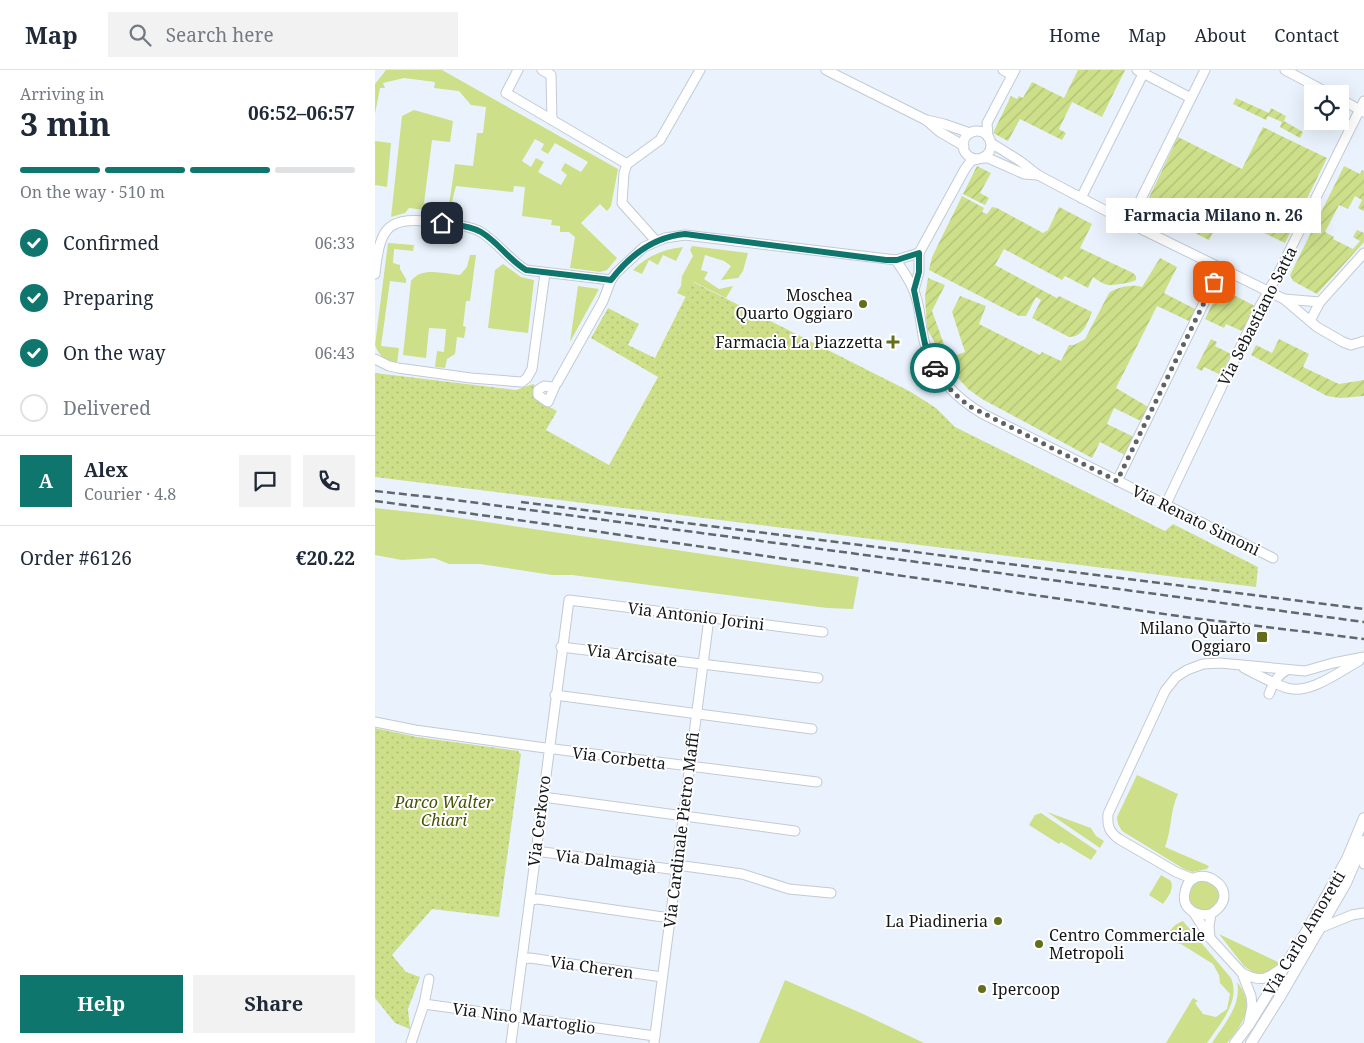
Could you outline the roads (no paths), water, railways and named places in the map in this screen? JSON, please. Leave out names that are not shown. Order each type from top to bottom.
[{"type":"street","points":[[518,70],[506,93],[627,164]]},
{"type":"street","points":[[542,70],[551,75],[551,120]]},
{"type":"street","points":[[656,241],[622,204],[623,179],[627,164],[660,140],[700,70]]},
{"type":"street","points":[[826,70],[926,120],[983,133],[989,140],[1038,175],[1129,223],[1284,299],[1317,327],[1343,342],[1351,345],[1364,341]]},
{"type":"street","points":[[965,169],[967,161],[964,140],[987,123],[1014,72],[1003,70]]},
{"type":"street","points":[[1129,223],[1205,70]]},
{"type":"street","points":[[1285,70],[1313,85]]},
{"type":"street","points":[[1081,198],[1142,71],[1191,98]]},
{"type":"street","points":[[1349,102],[1363,107]]},
{"type":"street","name":"Via Sebastiano Satta","points":[[1167,504],[1268,292],[1363,107]]},
{"type":"street","points":[[926,120],[940,132],[959,143],[973,158],[988,158],[1024,174],[1038,175]]},
{"type":"street","points":[[980,158],[989,152],[987,123]]},
{"type":"street","name":"Via Renato Simoni","points":[[914,290],[919,272],[919,253],[965,169],[971,161],[980,158]]},
{"type":"street","points":[[375,274],[379,241],[384,233],[391,226],[410,219],[479,230],[517,265],[526,270],[611,280]]},
{"type":"street","points":[[556,385],[603,301],[611,280],[644,247],[656,241],[685,234],[897,260],[919,253]]},
{"type":"street","points":[[1310,321],[1320,302],[1364,253]]},
{"type":"street","name":"Via Renato Simoni","points":[[897,260],[914,290],[925,344],[937,373],[959,399],[983,414],[1273,558]]},
{"type":"street","points":[[1117,481],[1221,268]]},
{"type":"street","points":[[375,358],[379,362],[398,368],[471,378],[522,382],[527,378],[532,369],[545,272]]},
{"type":"street","points":[[1284,299],[1320,302]]},
{"type":"street","name":"Via Antonio Jorini","points":[[569,600],[823,632]]},
{"type":"street","name":"Via Cerkovo","points":[[511,1043],[561,647],[569,600]]},
{"type":"street","name":"Via Cardinale Pietro Maffi","points":[[654,1039],[709,618]]},
{"type":"street","name":"Via Arcisate","points":[[561,647],[818,678]]},
{"type":"street","points":[[1193,879],[1177,872],[1112,834],[1107,824],[1108,814],[1165,691],[1176,678],[1187,670],[1203,664],[1305,671],[1333,663],[1364,658]]},
{"type":"street","points":[[1237,665],[1289,689],[1305,689],[1322,682],[1364,658]]},
{"type":"street","points":[[1315,669],[1322,682]]},
{"type":"street","points":[[1269,694],[1280,673],[1287,670]]},
{"type":"street","points":[[555,695],[812,729]]},
{"type":"street","name":"Via Corbetta","points":[[375,722],[415,730],[548,749],[817,782]]},
{"type":"street","points":[[543,797],[795,831]]},
{"type":"street","name":"Via Carlo Amoretti","points":[[1235,1043],[1248,1026],[1306,932],[1344,866],[1364,818]]},
{"type":"street","name":"Via Carlo Amoretti","points":[[1251,1043],[1346,883],[1364,841]]},
{"type":"street","name":"Via Dalmagià","points":[[536,852],[741,874],[789,889],[831,893]]},
{"type":"street","name":"Via Carlo Amoretti","points":[[1364,855],[1364,864]]},
{"type":"street","points":[[1177,872],[1186,887]]},
{"type":"street","points":[[1194,913],[1203,916],[1211,914],[1218,910],[1223,903],[1222,887],[1217,880],[1201,876],[1193,879],[1186,887],[1184,894],[1188,908],[1194,913],[1210,938],[1242,973],[1252,979],[1262,979],[1271,976],[1286,964]]},
{"type":"street","points":[[530,900],[538,899],[670,918]]},
{"type":"street","name":"Via Carlo Amoretti","points":[[1320,928],[1352,915],[1364,913]]},
{"type":"street","points":[[1210,938],[1211,914]]},
{"type":"street","name":"Via Cheren","points":[[522,959],[530,958],[662,977]]},
{"type":"street","points":[[1242,973],[1251,996],[1252,1006],[1248,1026]]},
{"type":"street","points":[[411,1043],[424,1004],[429,979]]},
{"type":"street","name":"Via Nino Martoglio","points":[[424,1004],[515,1016],[654,1039]]},
{"type":"railway","points":[[375,491],[448,499],[1364,622]]},
{"type":"railway","points":[[375,501],[1185,617],[1364,639]]},
{"type":"railway","points":[[521,502],[1364,609]]},
{"type":"place","name":"Farmacia Milano n. 26","points":[[1214,282]]},
{"type":"place","name":"Moschea Quarto Oggiaro","points":[[863,304]]},
{"type":"place","name":"Farmacia La Piazzetta","points":[[893,342]]},
{"type":"place","name":"Milano Quarto Oggiaro","points":[[1262,637]]},
{"type":"place","name":"La Piadineria","points":[[998,921]]},
{"type":"place","name":"Centro Commerciale Metropoli","points":[[1039,944]]},
{"type":"place","name":"Ipercoop","points":[[982,989]]},
{"type":"park label","name":"Parco Walter Chiari","points":[[444,811]]}]
